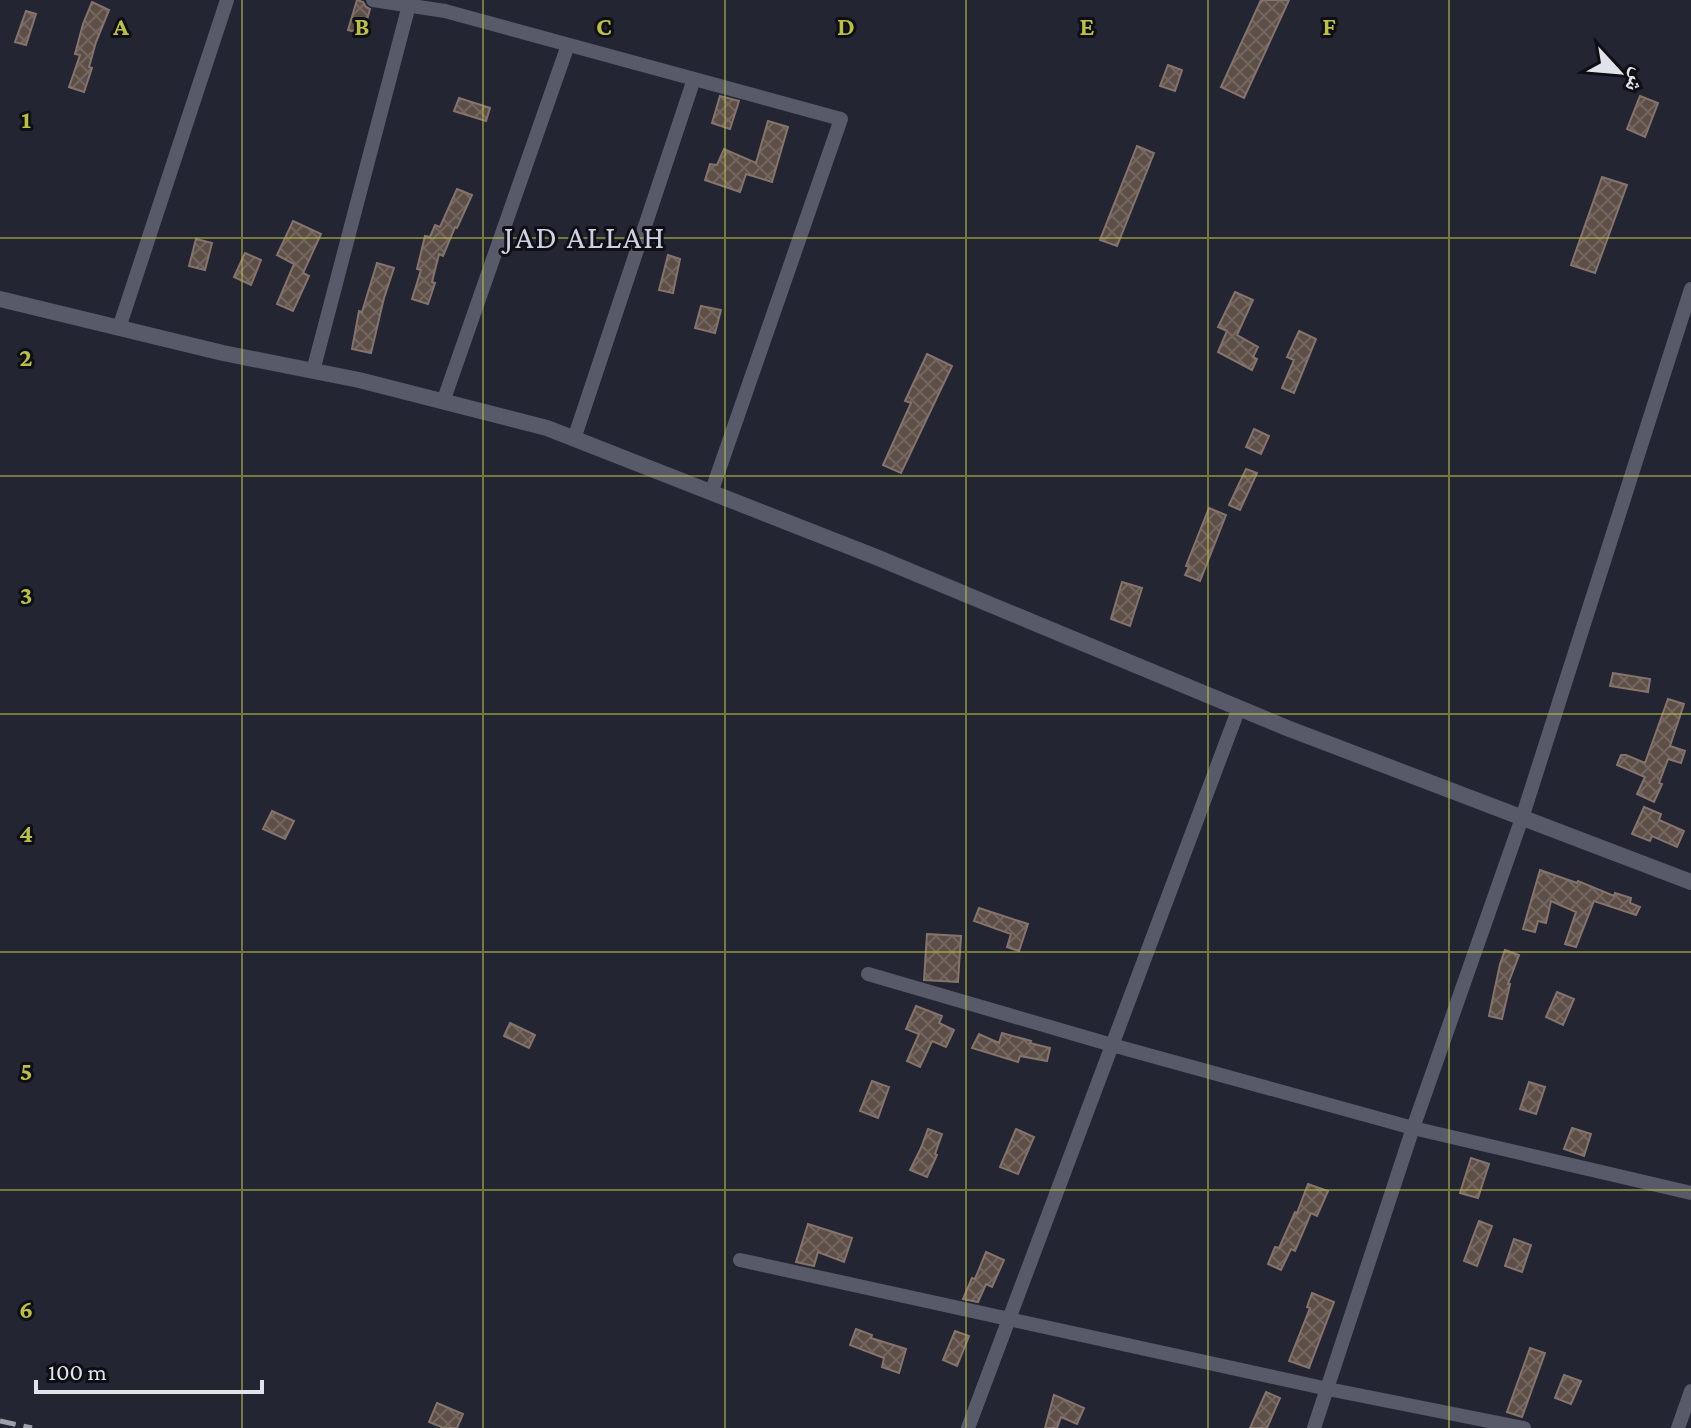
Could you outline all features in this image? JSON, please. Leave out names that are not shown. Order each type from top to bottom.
[{"type":"street","points":[[119,328],[227,0]]},
{"type":"street","points":[[373,0],[445,11],[841,119],[711,493]]},
{"type":"street","points":[[313,371],[409,5]]},
{"type":"street","points":[[443,402],[568,45]]},
{"type":"street","points":[[574,439],[694,79]]},
{"type":"street","points":[[1314,1428],[1413,1128],[1522,818],[1691,289]]},
{"type":"street","points":[[0,299],[223,353],[359,380],[547,428],[876,557],[1239,708],[1691,882]]},
{"type":"street","points":[[968,1428],[1239,708]]},
{"type":"street","points":[[868,974],[1413,1128],[1691,1193]]},
{"type":"street","points":[[740,1260],[1328,1389],[1524,1428]]},
{"type":"street","points":[[1678,1428],[1691,1391]]},
{"type":"building","points":[[357,0],[370,9],[363,34],[348,30]]},
{"type":"building","points":[[1261,0],[1289,0],[1244,98],[1221,87]]},
{"type":"building","points":[[92,2],[109,10],[96,42],[84,92],[69,87],[80,55],[75,54],[83,24]]},
{"type":"building","points":[[26,11],[36,14],[26,45],[15,42]]},
{"type":"building","points":[[1168,65],[1182,70],[1175,91],[1160,86]]},
{"type":"building","points":[[720,96],[739,101],[730,129],[712,123]]},
{"type":"building","points":[[1640,96],[1658,103],[1645,137],[1627,129]]},
{"type":"building","points":[[459,98],[490,108],[486,121],[454,111]]},
{"type":"building","points":[[768,121],[788,127],[772,182],[746,174],[740,192],[705,180],[710,164],[717,165],[724,149],[756,163]]},
{"type":"building","points":[[1137,146],[1154,153],[1117,246],[1100,240]]},
{"type":"building","points":[[1602,177],[1627,185],[1595,273],[1571,265]]},
{"type":"building","points":[[457,189],[472,195],[443,256],[439,254],[428,304],[412,299],[421,270],[417,269],[425,236],[430,237],[435,225],[440,227]]},
{"type":"building","points":[[293,221],[321,234],[303,273],[309,276],[293,311],[277,304],[294,264],[277,255]]},
{"type":"building","points":[[196,239],[212,243],[205,270],[189,266]]},
{"type":"building","points":[[245,253],[261,260],[251,285],[234,277]]},
{"type":"building","points":[[668,255],[680,259],[673,293],[659,290]]},
{"type":"building","points":[[377,263],[394,268],[371,353],[352,349],[359,311],[362,312]]},
{"type":"building","points":[[1235,292],[1253,300],[1237,335],[1258,347],[1252,370],[1218,352],[1227,331],[1218,327]]},
{"type":"building","points":[[701,306],[721,310],[715,333],[695,328]]},
{"type":"building","points":[[1299,331],[1316,339],[1294,393],[1282,388],[1294,360],[1287,357]]},
{"type":"building","points":[[927,354],[952,366],[901,473],[883,465],[911,403],[905,401]]},
{"type":"building","points":[[1254,429],[1269,436],[1261,454],[1246,447]]},
{"type":"building","points":[[1246,469],[1257,473],[1240,510],[1229,505]]},
{"type":"building","points":[[1209,508],[1226,515],[1200,581],[1185,575],[1189,567],[1186,566]]},
{"type":"building","points":[[1122,582],[1142,588],[1130,626],[1111,619]]},
{"type":"building","points":[[1613,673],[1650,679],[1648,692],[1610,686]]},
{"type":"building","points":[[1668,699],[1684,704],[1670,746],[1685,751],[1681,763],[1668,759],[1654,802],[1637,794],[1645,777],[1617,765],[1621,755],[1645,763]]},
{"type":"building","points":[[1644,807],[1661,814],[1659,820],[1684,831],[1677,847],[1652,836],[1650,841],[1632,834]]},
{"type":"building","points":[[272,811],[294,821],[285,839],[263,829]]},
{"type":"building","points":[[1540,870],[1614,896],[1615,893],[1631,898],[1630,903],[1640,907],[1636,915],[1594,901],[1576,947],[1565,944],[1576,912],[1551,901],[1546,923],[1538,921],[1535,932],[1523,929]]},
{"type":"building","points":[[979,908],[1028,924],[1019,951],[1007,947],[1011,934],[974,921]]},
{"type":"building","points":[[927,934],[961,936],[958,982],[924,980]]},
{"type":"building","points":[[1505,950],[1519,955],[1508,984],[1502,1019],[1489,1016]]},
{"type":"building","points":[[1557,992],[1574,999],[1563,1025],[1546,1017]]},
{"type":"building","points":[[916,1006],[942,1016],[939,1023],[954,1030],[946,1047],[932,1041],[920,1067],[907,1061],[919,1034],[906,1029]]},
{"type":"building","points":[[510,1023],[535,1035],[529,1048],[504,1036]]},
{"type":"building","points":[[1002,1033],[1050,1048],[1047,1061],[1020,1056],[1018,1062],[972,1048],[979,1034],[999,1043]]},
{"type":"building","points":[[872,1081],[889,1087],[878,1118],[860,1111]]},
{"type":"building","points":[[1529,1082],[1545,1087],[1536,1114],[1520,1109]]},
{"type":"building","points":[[1572,1128],[1591,1134],[1584,1156],[1564,1149]]},
{"type":"building","points":[[928,1129],[942,1134],[927,1177],[910,1170]]},
{"type":"building","points":[[1016,1129],[1034,1137],[1018,1174],[1000,1167]]},
{"type":"building","points":[[1471,1158],[1489,1164],[1478,1198],[1460,1193]]},
{"type":"building","points":[[1308,1184],[1328,1191],[1317,1216],[1311,1213],[1295,1251],[1291,1249],[1281,1270],[1268,1264],[1297,1213]]},
{"type":"building","points":[[1479,1221],[1492,1226],[1477,1266],[1464,1261]]},
{"type":"building","points":[[808,1224],[852,1238],[844,1262],[818,1252],[814,1266],[796,1262]]},
{"type":"building","points":[[1514,1239],[1531,1245],[1522,1272],[1505,1266]]},
{"type":"building","points":[[986,1252],[1004,1260],[992,1287],[986,1284],[978,1302],[963,1299],[972,1278],[975,1279]]},
{"type":"building","points":[[1312,1293],[1334,1302],[1309,1368],[1289,1361],[1310,1308],[1307,1307]]},
{"type":"building","points":[[856,1329],[872,1335],[871,1338],[906,1349],[899,1373],[882,1367],[884,1358],[850,1345]]},
{"type":"building","points":[[955,1331],[969,1336],[957,1366],[943,1360]]},
{"type":"building","points":[[1530,1348],[1545,1353],[1522,1417],[1507,1412]]},
{"type":"building","points":[[1564,1375],[1581,1381],[1571,1404],[1555,1398]]},
{"type":"building","points":[[1266,1392],[1280,1398],[1267,1428],[1250,1428]]},
{"type":"building","points":[[1054,1395],[1084,1408],[1077,1424],[1061,1417],[1057,1428],[1045,1428]]},
{"type":"building","points":[[437,1403],[463,1414],[457,1428],[444,1428],[429,1422]]},
{"type":"railway","points":[[0,1421],[32,1428]]},
{"type":"district","name":"JAD ALLAH","points":[[585,237]]}]
